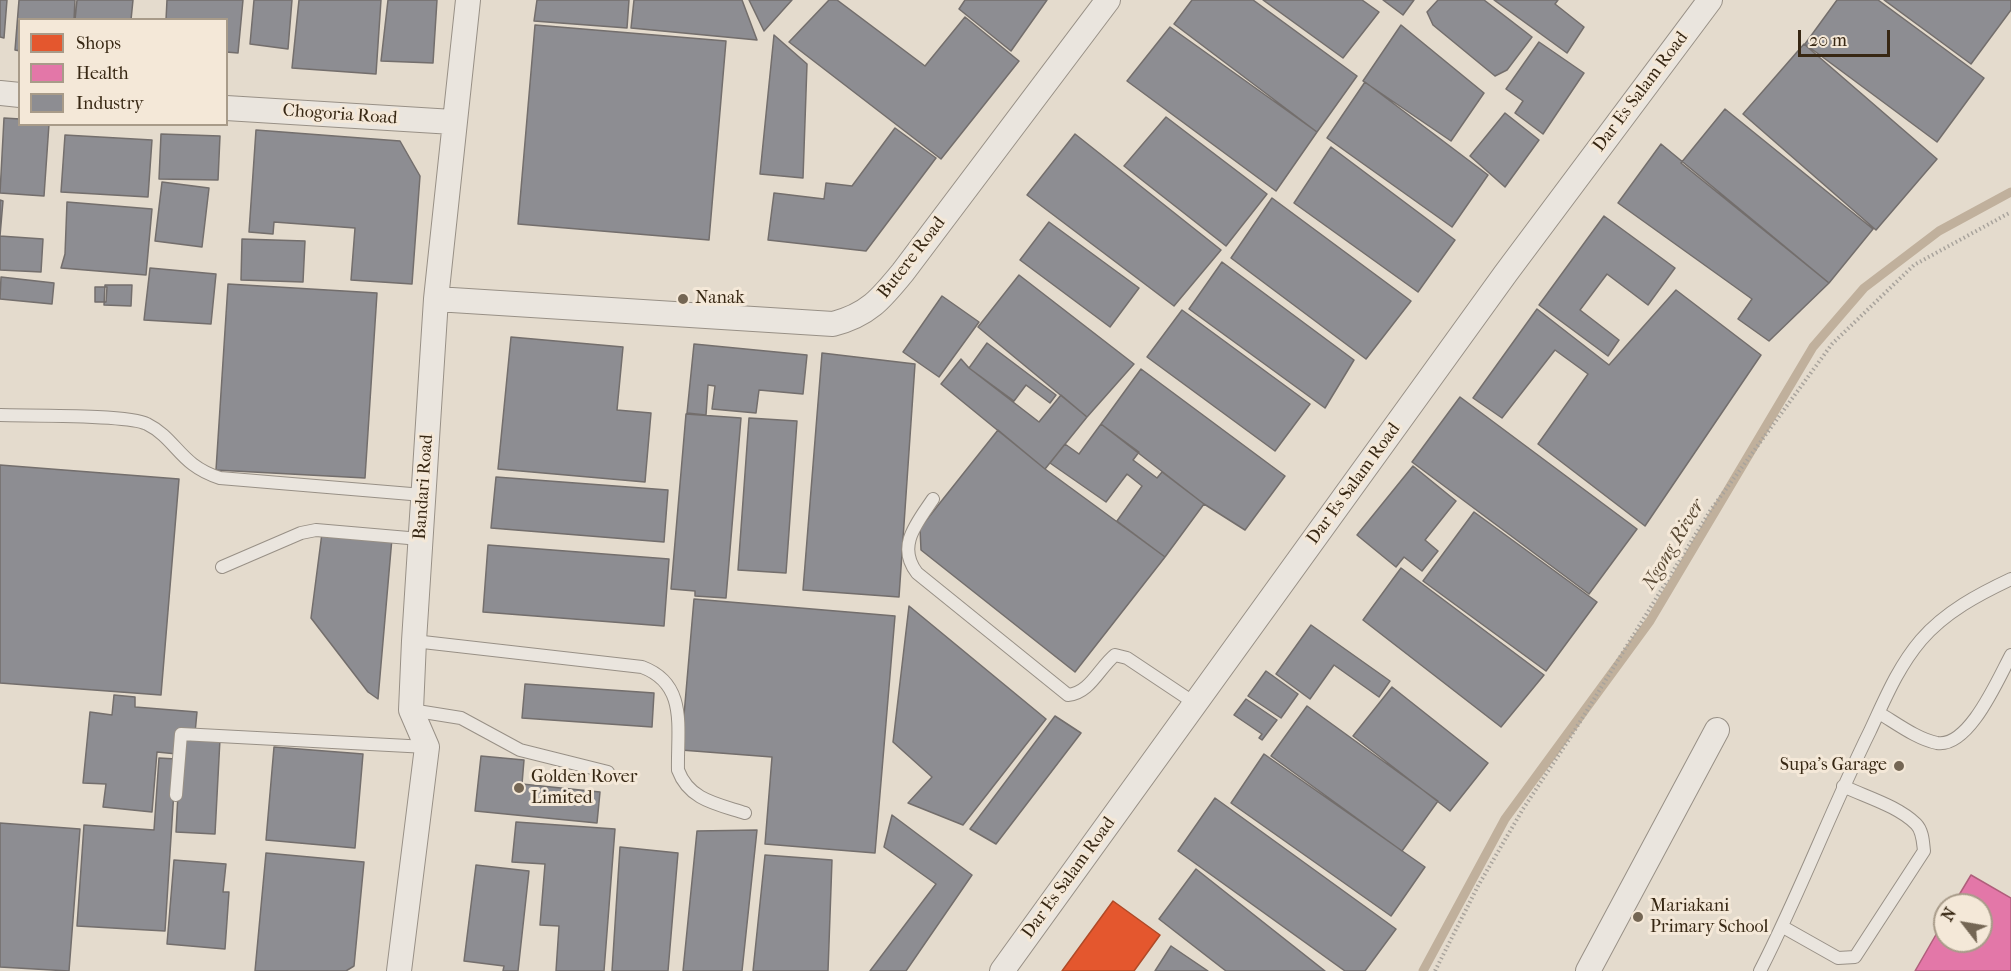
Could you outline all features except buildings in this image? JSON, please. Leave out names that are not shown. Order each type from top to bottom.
[{"type":"street","name":"Bandari Road","points":[[428,747],[411,710],[414,641],[436,299],[453,122],[468,0]]},
{"type":"street","name":"Butere Road","points":[[436,299],[833,324],[855,318],[877,302],[903,272],[1108,0]]},
{"type":"street","name":"Dar Es Salam Road","points":[[1002,971],[1506,273],[1710,0]]},
{"type":"street","points":[[0,93],[18,95]]},
{"type":"street","name":"Chogoria Road","points":[[228,108],[453,122]]},
{"type":"street","points":[[1588,971],[1717,730]]},
{"type":"street","points":[[399,971],[428,747]]},
{"type":"lane","points":[[0,415],[138,420],[158,433],[189,464],[220,478],[423,495]]},
{"type":"lane","points":[[933,499],[911,531],[907,554],[910,564],[917,573],[1068,695],[1078,694],[1115,655],[1127,658],[1196,704]]},
{"type":"lane","points":[[222,567],[301,532],[316,530],[420,538]]},
{"type":"lane","points":[[1760,971],[1783,927],[1843,786],[1898,672],[1922,639],[1978,594],[2011,579]]},
{"type":"lane","points":[[414,641],[642,667],[655,672],[666,679],[676,700],[678,770],[681,779],[691,792],[702,799],[745,813]]},
{"type":"lane","points":[[1879,713],[1937,743],[1952,741],[1970,726],[2011,655]]},
{"type":"lane","points":[[411,710],[461,718],[520,750],[608,772]]},
{"type":"lane","points":[[176,795],[181,734],[428,747]]},
{"type":"lane","points":[[1783,927],[1838,958],[1855,957],[1924,851],[1917,825],[1898,812],[1843,786]]},
{"type":"path","points":[[1435,971],[1478,886],[1523,808],[1570,738],[1710,511],[1832,344],[1914,265],[2011,212]]},
{"type":"waterway","name":"Ngong River","points":[[1423,971],[1505,819],[1650,621],[1813,347],[1864,288],[1939,231],[2011,192]]},
{"type":"place","name":"Nanak","points":[[683,299]]},
{"type":"place","name":"Supa's Garage","points":[[1899,766]]},
{"type":"place","name":"Golden Rover Limited","points":[[519,788]]},
{"type":"place","name":"Mariakani Primary School","points":[[1638,917]]}]
